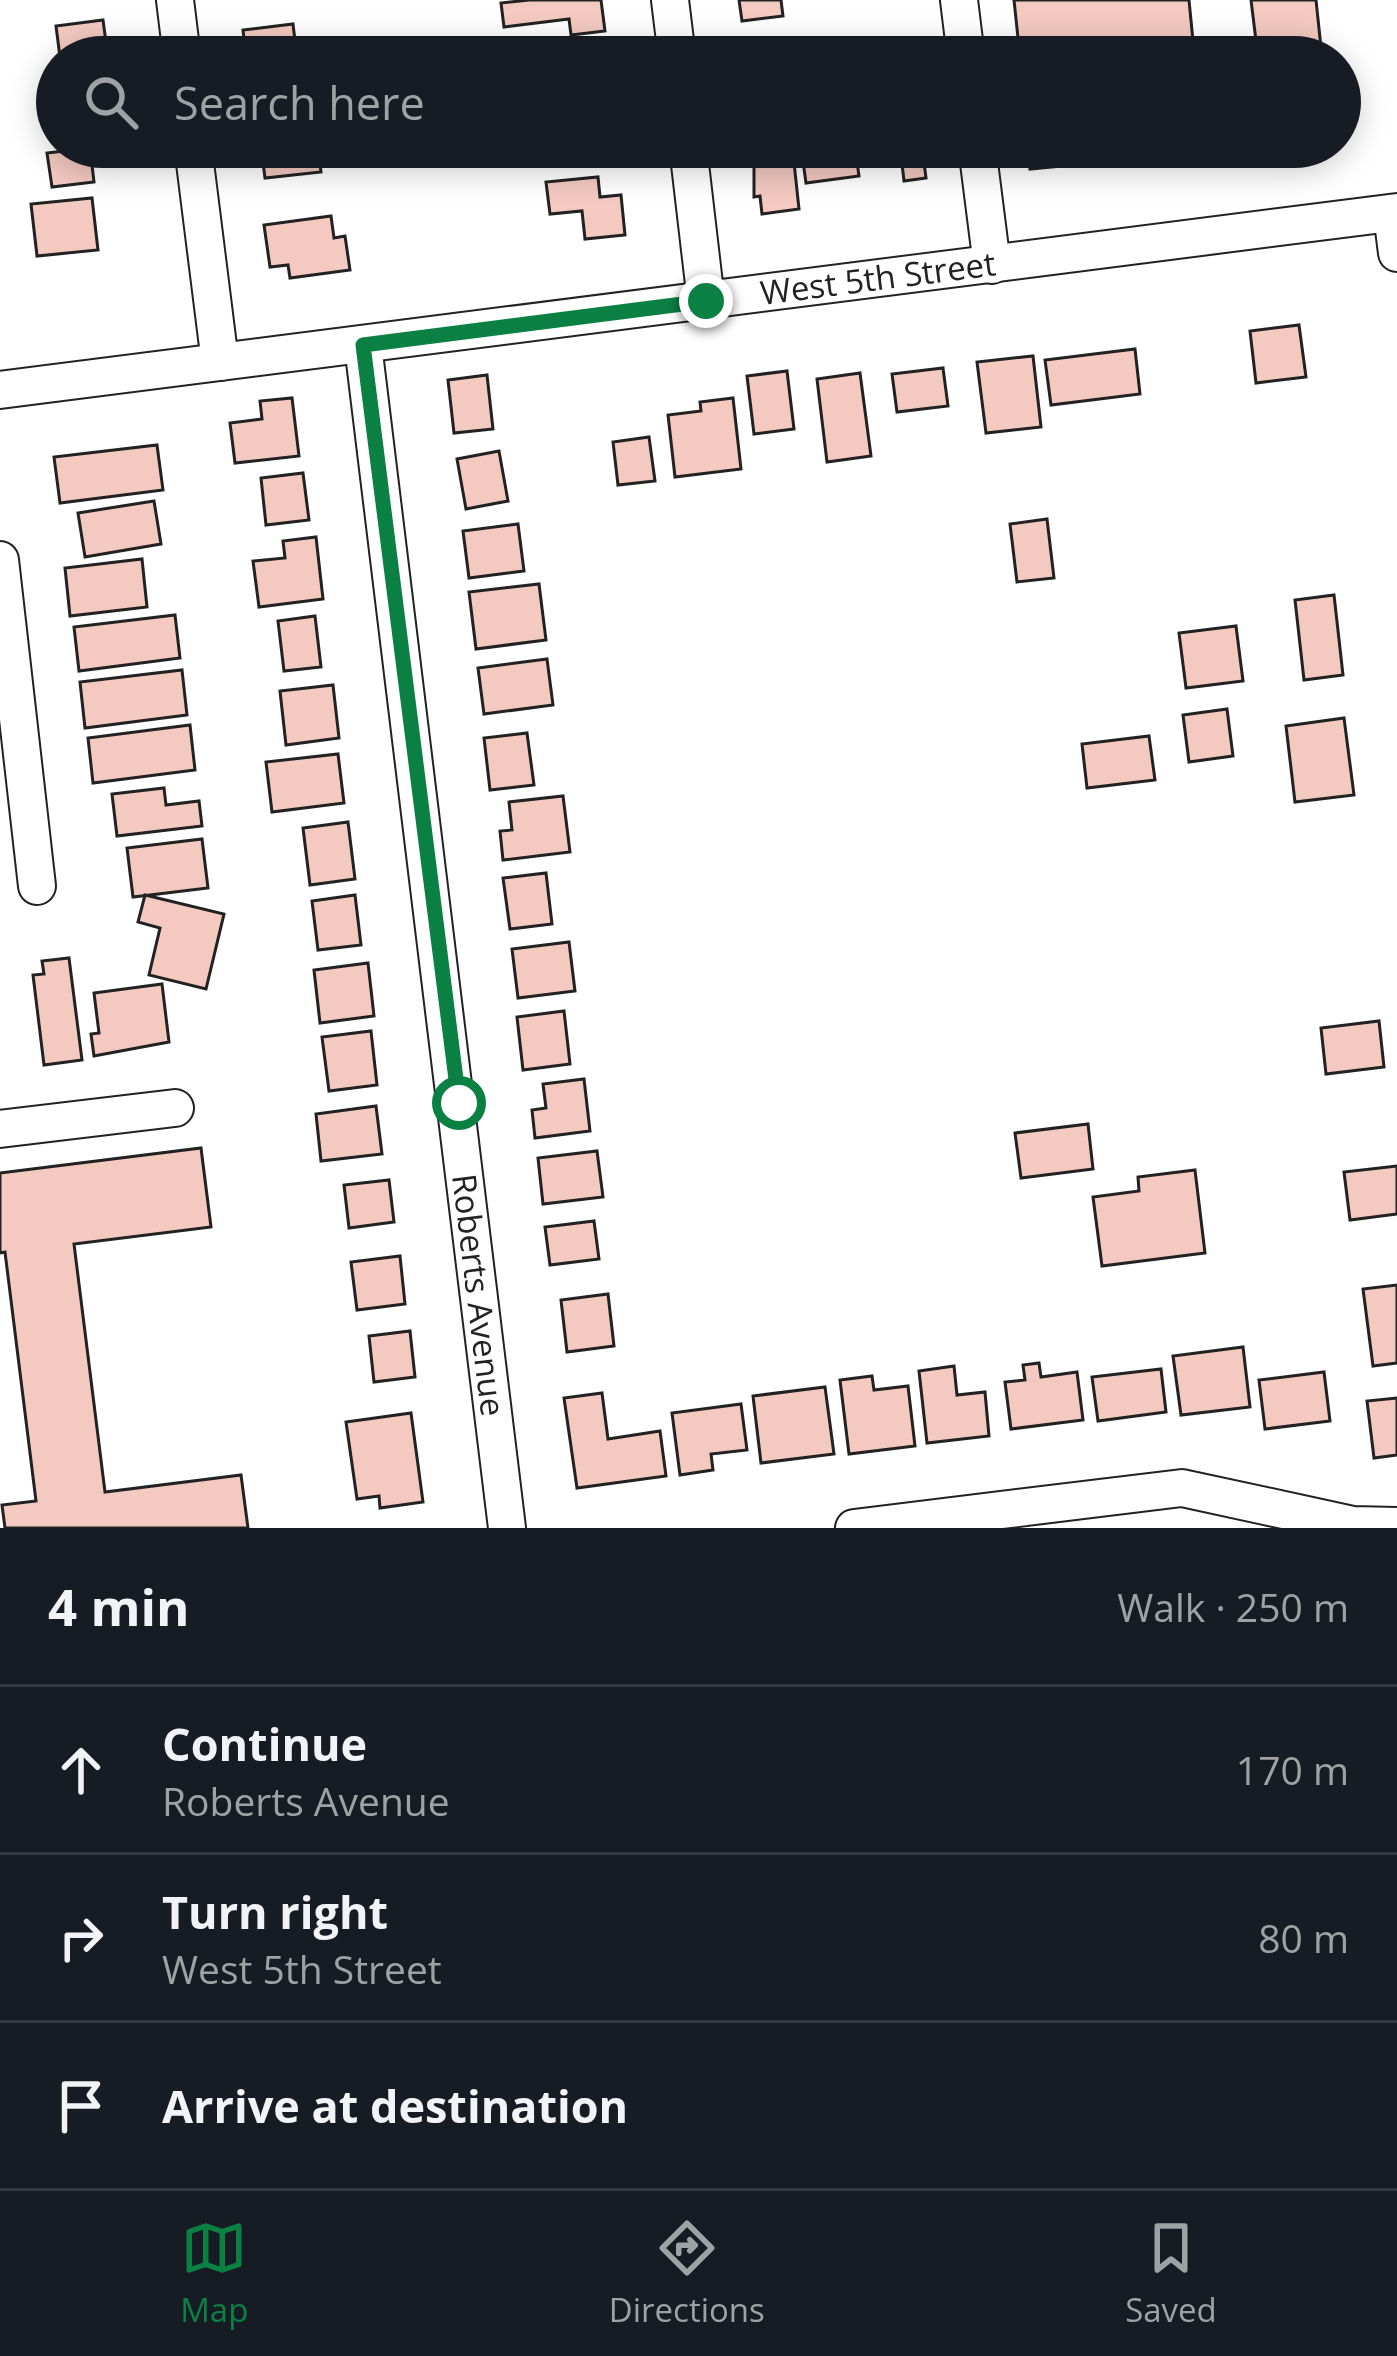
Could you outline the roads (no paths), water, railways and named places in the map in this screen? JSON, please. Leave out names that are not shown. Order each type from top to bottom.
[{"type":"street","points":[[175,0],[179,36]]},
{"type":"street","points":[[670,0],[674,36]]},
{"type":"street","points":[[959,0],[963,36]]},
{"type":"street","points":[[196,168],[220,362]]},
{"type":"street","points":[[690,168],[706,301]]},
{"type":"street","points":[[980,168],[992,265]]},
{"type":"street","points":[[1395,212],[1397,254]]},
{"type":"street","name":"West 5th Street","points":[[0,390],[1395,212]]},
{"type":"street","name":"Roberts Avenue","points":[[363,345],[507,1528]]},
{"type":"street","points":[[0,560],[37,886]]},
{"type":"street","points":[[0,1130],[175,1108]]},
{"type":"street","points":[[854,1528],[1182,1488],[1352,1525],[1397,1526]]}]
